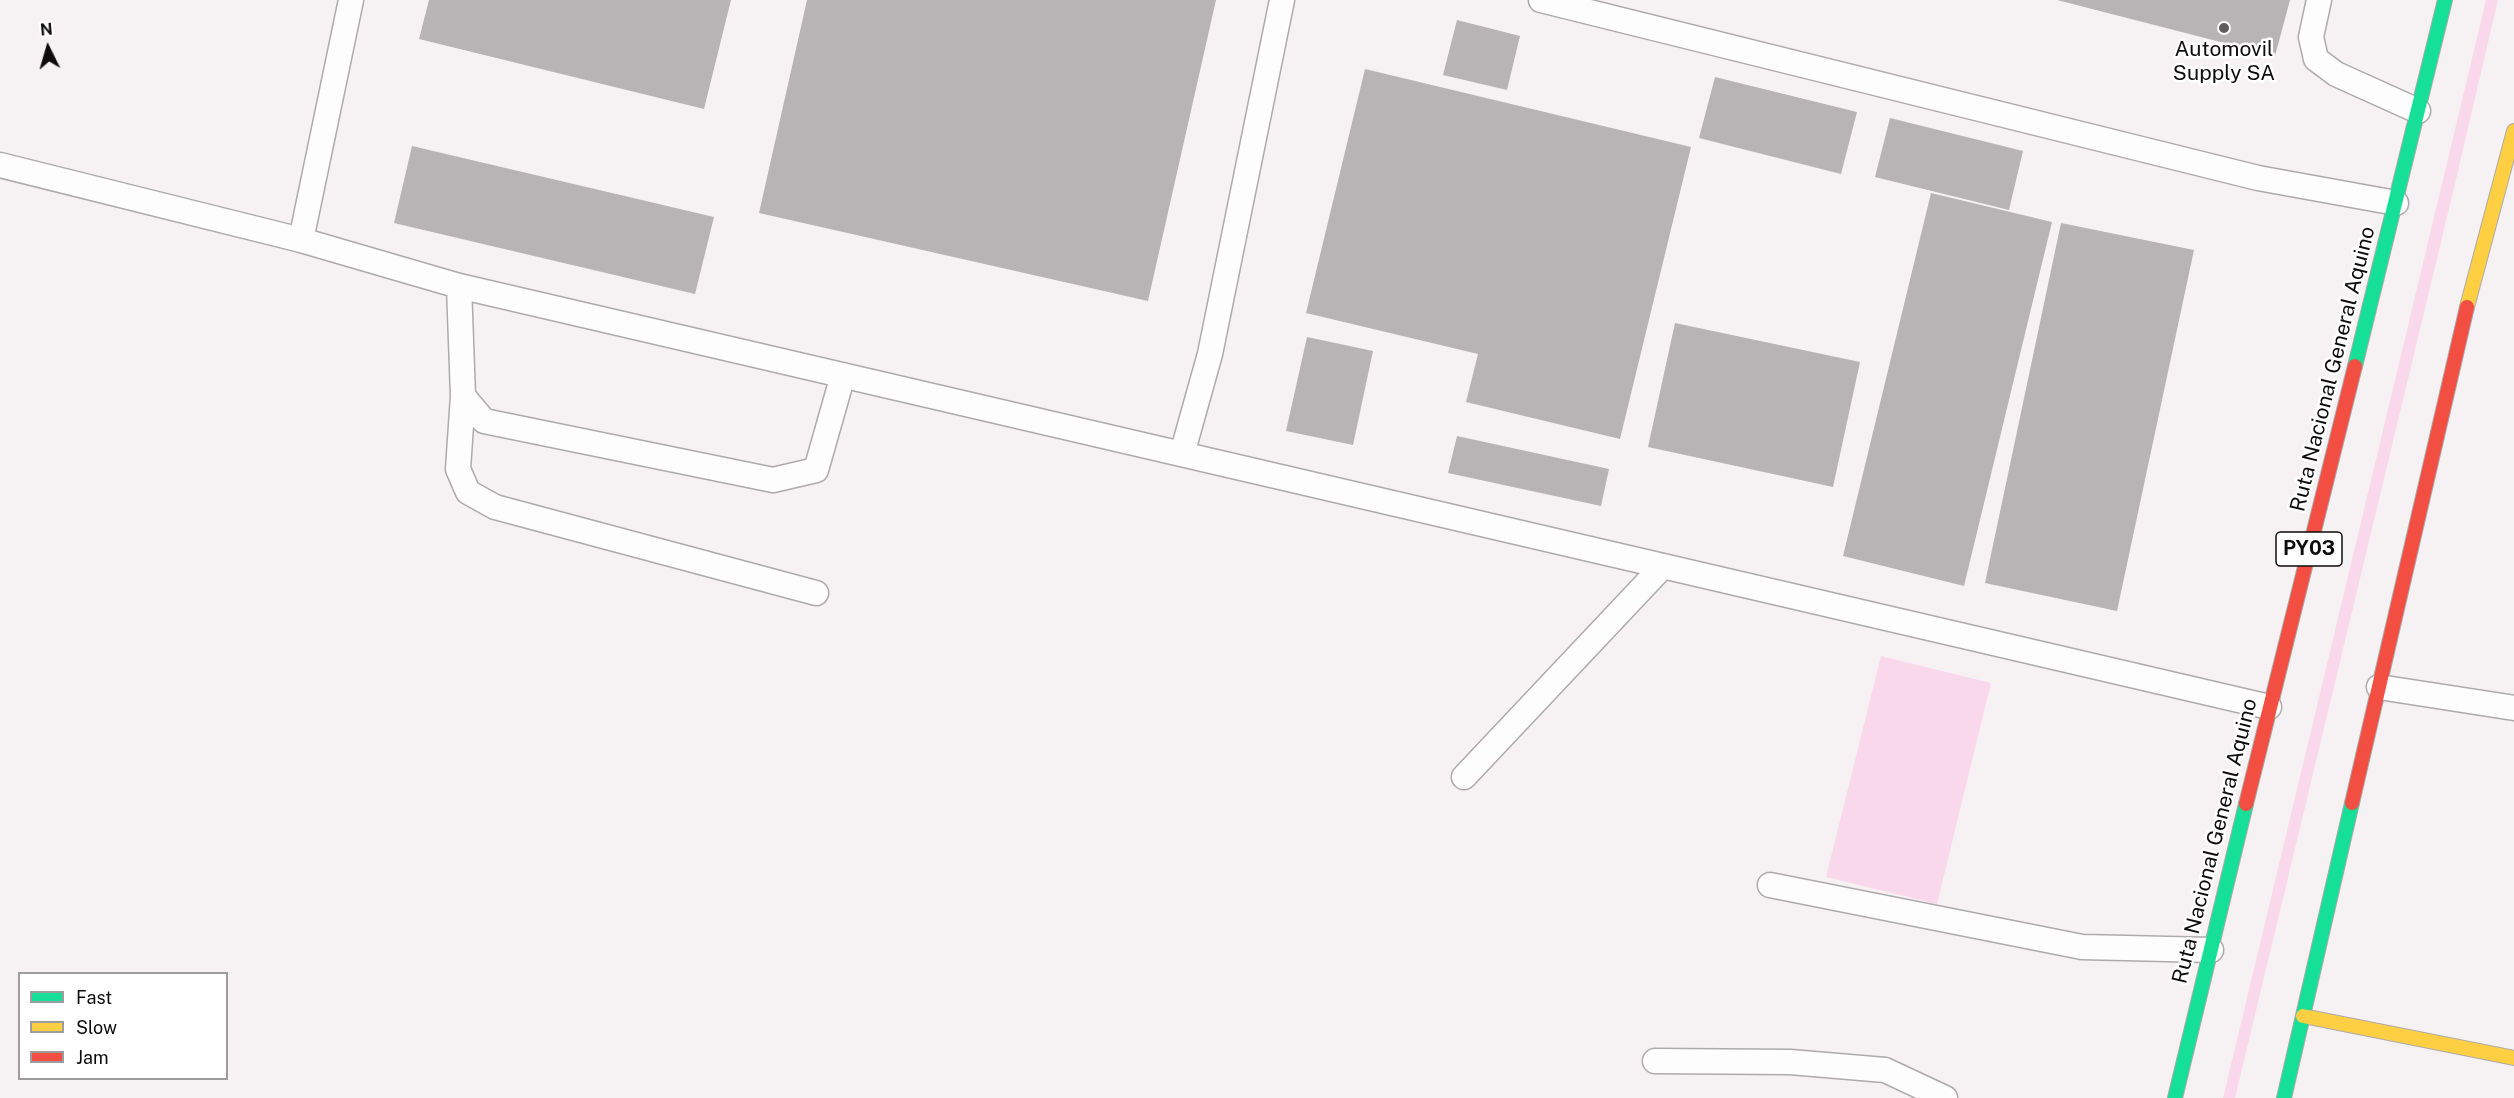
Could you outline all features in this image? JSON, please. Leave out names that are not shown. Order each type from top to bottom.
[{"type":"main road","name":"Ruta Nacional General Aquino","points":[[2175,1098],[2269,707],[2445,0]]},
{"type":"main road","points":[[2284,1098],[2468,301],[2514,131]]},
{"type":"main road","points":[[2303,1016],[2514,1058]]},
{"type":"lane","points":[[301,240],[351,0]]},
{"type":"lane","points":[[1182,454],[1210,354],[1282,0]]},
{"type":"lane","points":[[1541,0],[2258,178],[2396,203]]},
{"type":"lane","points":[[2319,0],[2311,37],[2316,59],[2336,74],[2418,111]]},
{"type":"lane","points":[[0,165],[301,240],[459,286],[2269,707]]},
{"type":"lane","points":[[459,286],[463,396],[458,469],[468,492],[495,507],[816,593]]},
{"type":"lane","points":[[463,396],[484,421],[773,480],[816,470],[843,375]]},
{"type":"lane","points":[[1464,777],[1663,566]]},
{"type":"lane","points":[[2379,687],[2514,708]]},
{"type":"lane","points":[[1770,885],[2082,947],[2211,950]]},
{"type":"lane","points":[[1654,1061],[1791,1062],[1885,1070],[1945,1098]]},
{"type":"shaded area","points":[[2486,0],[2498,0],[2454,188],[2235,1098],[2223,1098]]},
{"type":"shaded area","points":[[1881,656],[1991,683],[1937,904],[1826,877]]},
{"type":"building","points":[[429,0],[731,0],[704,109],[419,39]]},
{"type":"building","points":[[807,0],[1216,0],[1148,301],[759,213]]},
{"type":"building","name":"Automovil Supply SA","points":[[2057,0],[2290,0],[2275,56]]},
{"type":"building","points":[[1457,20],[1520,36],[1507,90],[1443,75]]},
{"type":"building","points":[[1365,69],[1691,147],[1620,439],[1466,402],[1478,354],[1306,313]]},
{"type":"building","points":[[1715,77],[1857,112],[1841,174],[1699,138]]},
{"type":"building","points":[[1890,118],[2023,151],[2009,210],[1875,177]]},
{"type":"building","points":[[412,146],[714,217],[695,294],[394,223]]},
{"type":"building","points":[[1931,193],[2052,222],[1964,586],[1843,556]]},
{"type":"building","points":[[2061,223],[2194,250],[2117,611],[1985,583]]},
{"type":"building","points":[[1675,323],[1860,362],[1833,487],[1648,447]]},
{"type":"building","points":[[1307,337],[1373,351],[1353,445],[1286,431]]},
{"type":"building","points":[[1457,436],[1609,469],[1601,506],[1448,473]]},
{"type":"traffic: fast","points":[[2355,366],[2445,0]]},
{"type":"traffic: fast","points":[[2284,1098],[2352,803]]},
{"type":"traffic: fast","points":[[2175,1098],[2246,804]]},
{"type":"traffic: slow","points":[[2467,307],[2514,131]]},
{"type":"traffic: slow","points":[[2303,1016],[2514,1058]]},
{"type":"traffic: jam","points":[[2352,803],[2467,307]]},
{"type":"traffic: jam","points":[[2246,804],[2355,366]]},
{"type":"place","name":"Automovil Supply SA","points":[[2224,28]]}]
